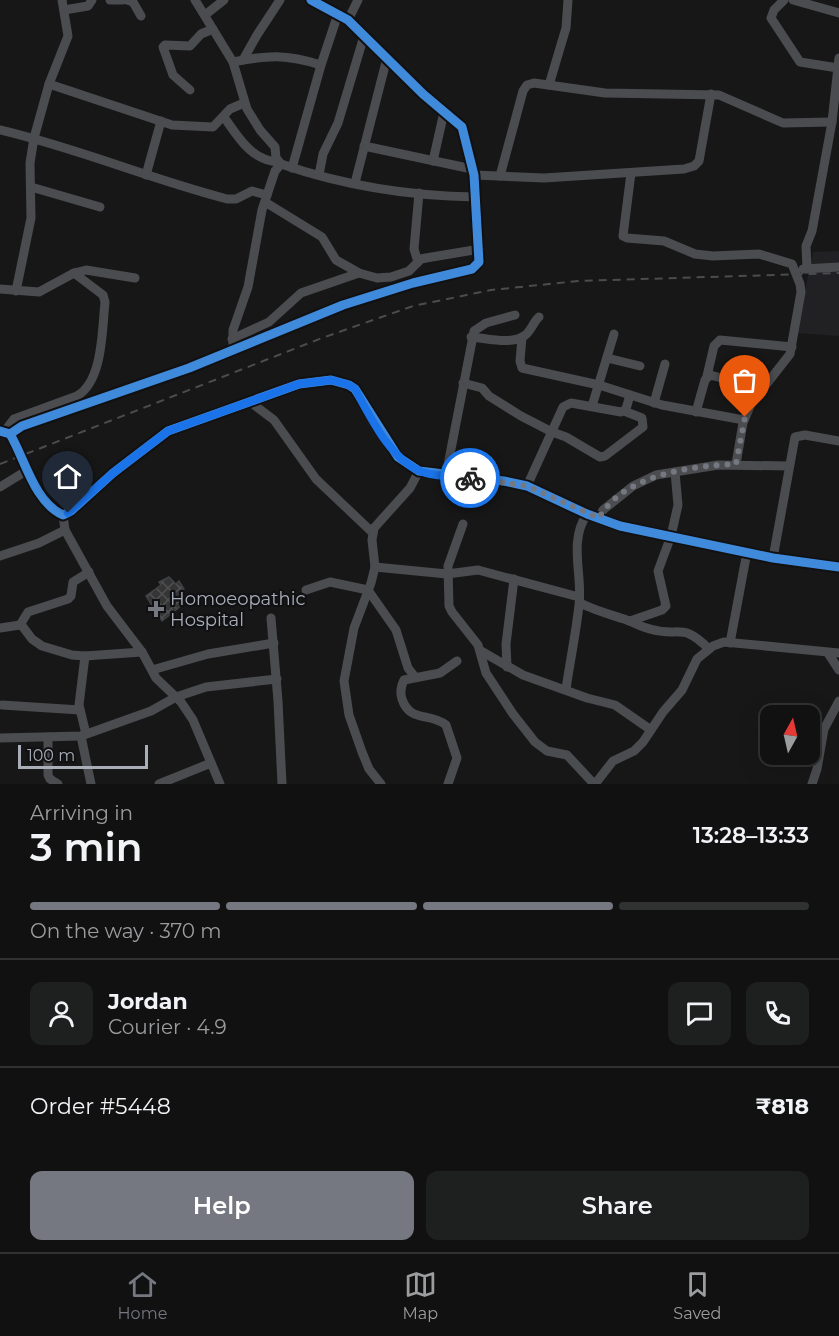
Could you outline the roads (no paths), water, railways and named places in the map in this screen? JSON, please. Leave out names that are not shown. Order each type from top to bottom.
[{"type":"street","points":[[16,291],[31,218],[30,163],[34,138],[49,84],[68,36],[63,5],[88,6],[92,0]]},
{"type":"street","points":[[110,0],[129,0],[141,16]]},
{"type":"street","points":[[195,0],[233,62],[244,103],[255,123],[274,147],[279,163],[266,199],[248,287],[234,325],[232,344]]},
{"type":"street","points":[[205,15],[224,0]]},
{"type":"street","points":[[243,60],[280,0]]},
{"type":"street","points":[[232,344],[343,305],[472,269],[479,262],[480,249],[473,172],[462,128],[348,20],[311,0]]},
{"type":"street","points":[[348,20],[358,0]]},
{"type":"street","points":[[549,85],[567,28],[568,0]]},
{"type":"street","points":[[784,0],[774,10],[771,18],[796,58],[804,64],[838,63],[834,127],[812,231],[806,246],[807,269]]},
{"type":"street","points":[[794,0],[839,13]]},
{"type":"street","points":[[292,168],[338,14]]},
{"type":"street","points":[[190,90],[173,75],[162,47],[165,45],[189,46],[201,34],[213,29]]},
{"type":"street","points":[[319,175],[323,154],[338,123],[364,36]]},
{"type":"street","points":[[233,62],[263,56],[278,56],[321,65]]},
{"type":"street","points":[[355,183],[387,58]]},
{"type":"street","points":[[500,176],[523,91],[527,85],[534,83],[605,93],[711,94],[726,97],[783,123],[834,127]]},
{"type":"street","points":[[49,84],[177,126],[215,126],[232,108],[244,103]]},
{"type":"street","points":[[364,146],[433,160],[473,172],[500,176],[544,178],[684,169],[694,166],[699,160],[711,94]]},
{"type":"street","points":[[433,160],[444,112]]},
{"type":"street","points":[[224,117],[246,146],[261,158],[292,168],[355,183],[445,197],[476,197]]},
{"type":"street","points":[[146,176],[161,121]]},
{"type":"street","points":[[0,130],[34,138],[146,176],[226,198],[236,199],[252,191],[322,237],[336,260],[359,273],[384,278],[409,271],[426,258],[480,249]]},
{"type":"street","points":[[631,173],[622,233],[627,238],[664,241],[688,252],[713,256],[764,254],[789,262],[795,270],[801,288],[792,346],[788,359],[751,404],[744,420],[736,464]]},
{"type":"street","points":[[31,187],[100,207]]},
{"type":"street","points":[[418,262],[414,249],[419,193]]},
{"type":"street","points":[[795,270],[839,267]]},
{"type":"street","points":[[0,289],[39,292],[74,273],[86,270],[135,278]]},
{"type":"street","points":[[7,435],[14,419],[76,396],[83,392],[90,382],[99,356],[105,303],[103,295],[74,273]]},
{"type":"street","points":[[7,435],[22,426],[189,368],[269,322],[301,293],[359,273]]},
{"type":"street","points":[[446,475],[471,337],[477,327],[515,315]]},
{"type":"street","points":[[471,337],[509,340],[522,337],[527,334],[539,317]]},
{"type":"street","points":[[592,406],[615,334]]},
{"type":"street","points":[[522,337],[520,361],[522,368],[599,385],[654,403],[744,420]]},
{"type":"street","points":[[696,412],[714,346],[720,340],[792,346]]},
{"type":"street","points":[[607,358],[640,366]]},
{"type":"street","points":[[654,403],[665,364]]},
{"type":"street","points":[[707,376],[715,375],[763,389]]},
{"type":"street","points":[[63,515],[71,511],[107,478],[168,431],[303,383],[331,380],[355,389],[398,457],[419,471],[527,486],[587,514],[620,526],[773,558],[839,567]]},
{"type":"street","points":[[464,383],[482,388],[489,396],[511,410],[552,432],[566,437],[595,455],[605,456],[643,427],[642,418],[624,411],[566,405],[552,432],[527,486]]},
{"type":"street","points":[[624,411],[630,395]]},
{"type":"street","points":[[249,401],[274,420],[316,479],[373,533]]},
{"type":"street","points":[[7,435],[46,502],[63,515],[65,530],[107,606],[142,652],[160,683],[176,698],[193,720],[220,784]]},
{"type":"street","points":[[773,558],[793,441],[799,435],[839,441]]},
{"type":"street","points":[[599,518],[603,510],[633,486],[656,475],[736,464],[789,466]]},
{"type":"street","points":[[0,495],[4,484],[26,470]]},
{"type":"street","points":[[381,784],[367,765],[362,753],[349,715],[344,688],[354,628],[375,567],[373,533],[380,520],[410,488],[419,471]]},
{"type":"street","points":[[630,621],[662,610],[666,606],[658,571],[671,536],[678,505],[675,472]]},
{"type":"street","points":[[566,688],[579,600],[577,546],[580,524],[587,514]]},
{"type":"street","points":[[463,524],[450,558],[447,574],[450,609],[478,645],[486,673],[535,742],[547,751],[567,755],[594,784],[613,761],[638,747],[682,690],[694,664],[719,643],[839,653]]},
{"type":"street","points":[[0,556],[39,543],[65,530]]},
{"type":"street","points":[[730,643],[747,552]]},
{"type":"street","points":[[375,567],[447,574],[478,570],[579,600],[603,614],[652,630],[687,632],[698,637],[710,649]]},
{"type":"street","points":[[0,628],[20,625],[28,612],[68,599],[73,582],[89,572]]},
{"type":"street","points":[[507,667],[506,644],[514,579]]},
{"type":"street","points":[[306,590],[330,582],[368,590],[396,630],[408,668],[415,677]]},
{"type":"street","points":[[271,618],[282,784]]},
{"type":"street","points":[[20,625],[32,639],[42,646],[65,654],[85,656],[142,652]]},
{"type":"street","points":[[152,670],[208,654],[273,643]]},
{"type":"street","points":[[481,651],[523,675],[566,688],[587,698],[615,705],[651,730]]},
{"type":"street","points":[[828,653],[839,670]]},
{"type":"street","points":[[85,656],[80,710],[90,784]]},
{"type":"street","points":[[448,784],[457,758],[446,725],[438,720],[412,714],[402,698],[404,680],[440,673],[457,661]]},
{"type":"street","points":[[0,738],[84,735],[151,711],[176,698],[212,685],[276,679]]},
{"type":"street","points":[[815,782],[824,729],[835,715],[839,701]]},
{"type":"street","points":[[2,705],[80,710]]},
{"type":"street","points":[[48,737],[48,775],[58,784]]},
{"type":"street","points":[[159,784],[211,763]]},
{"type":"railway","points":[[0,464],[322,338],[413,306],[491,290],[578,281],[839,273]]},
{"type":"place","name":"Homoeopathic Hospital","points":[[156,609]]}]
